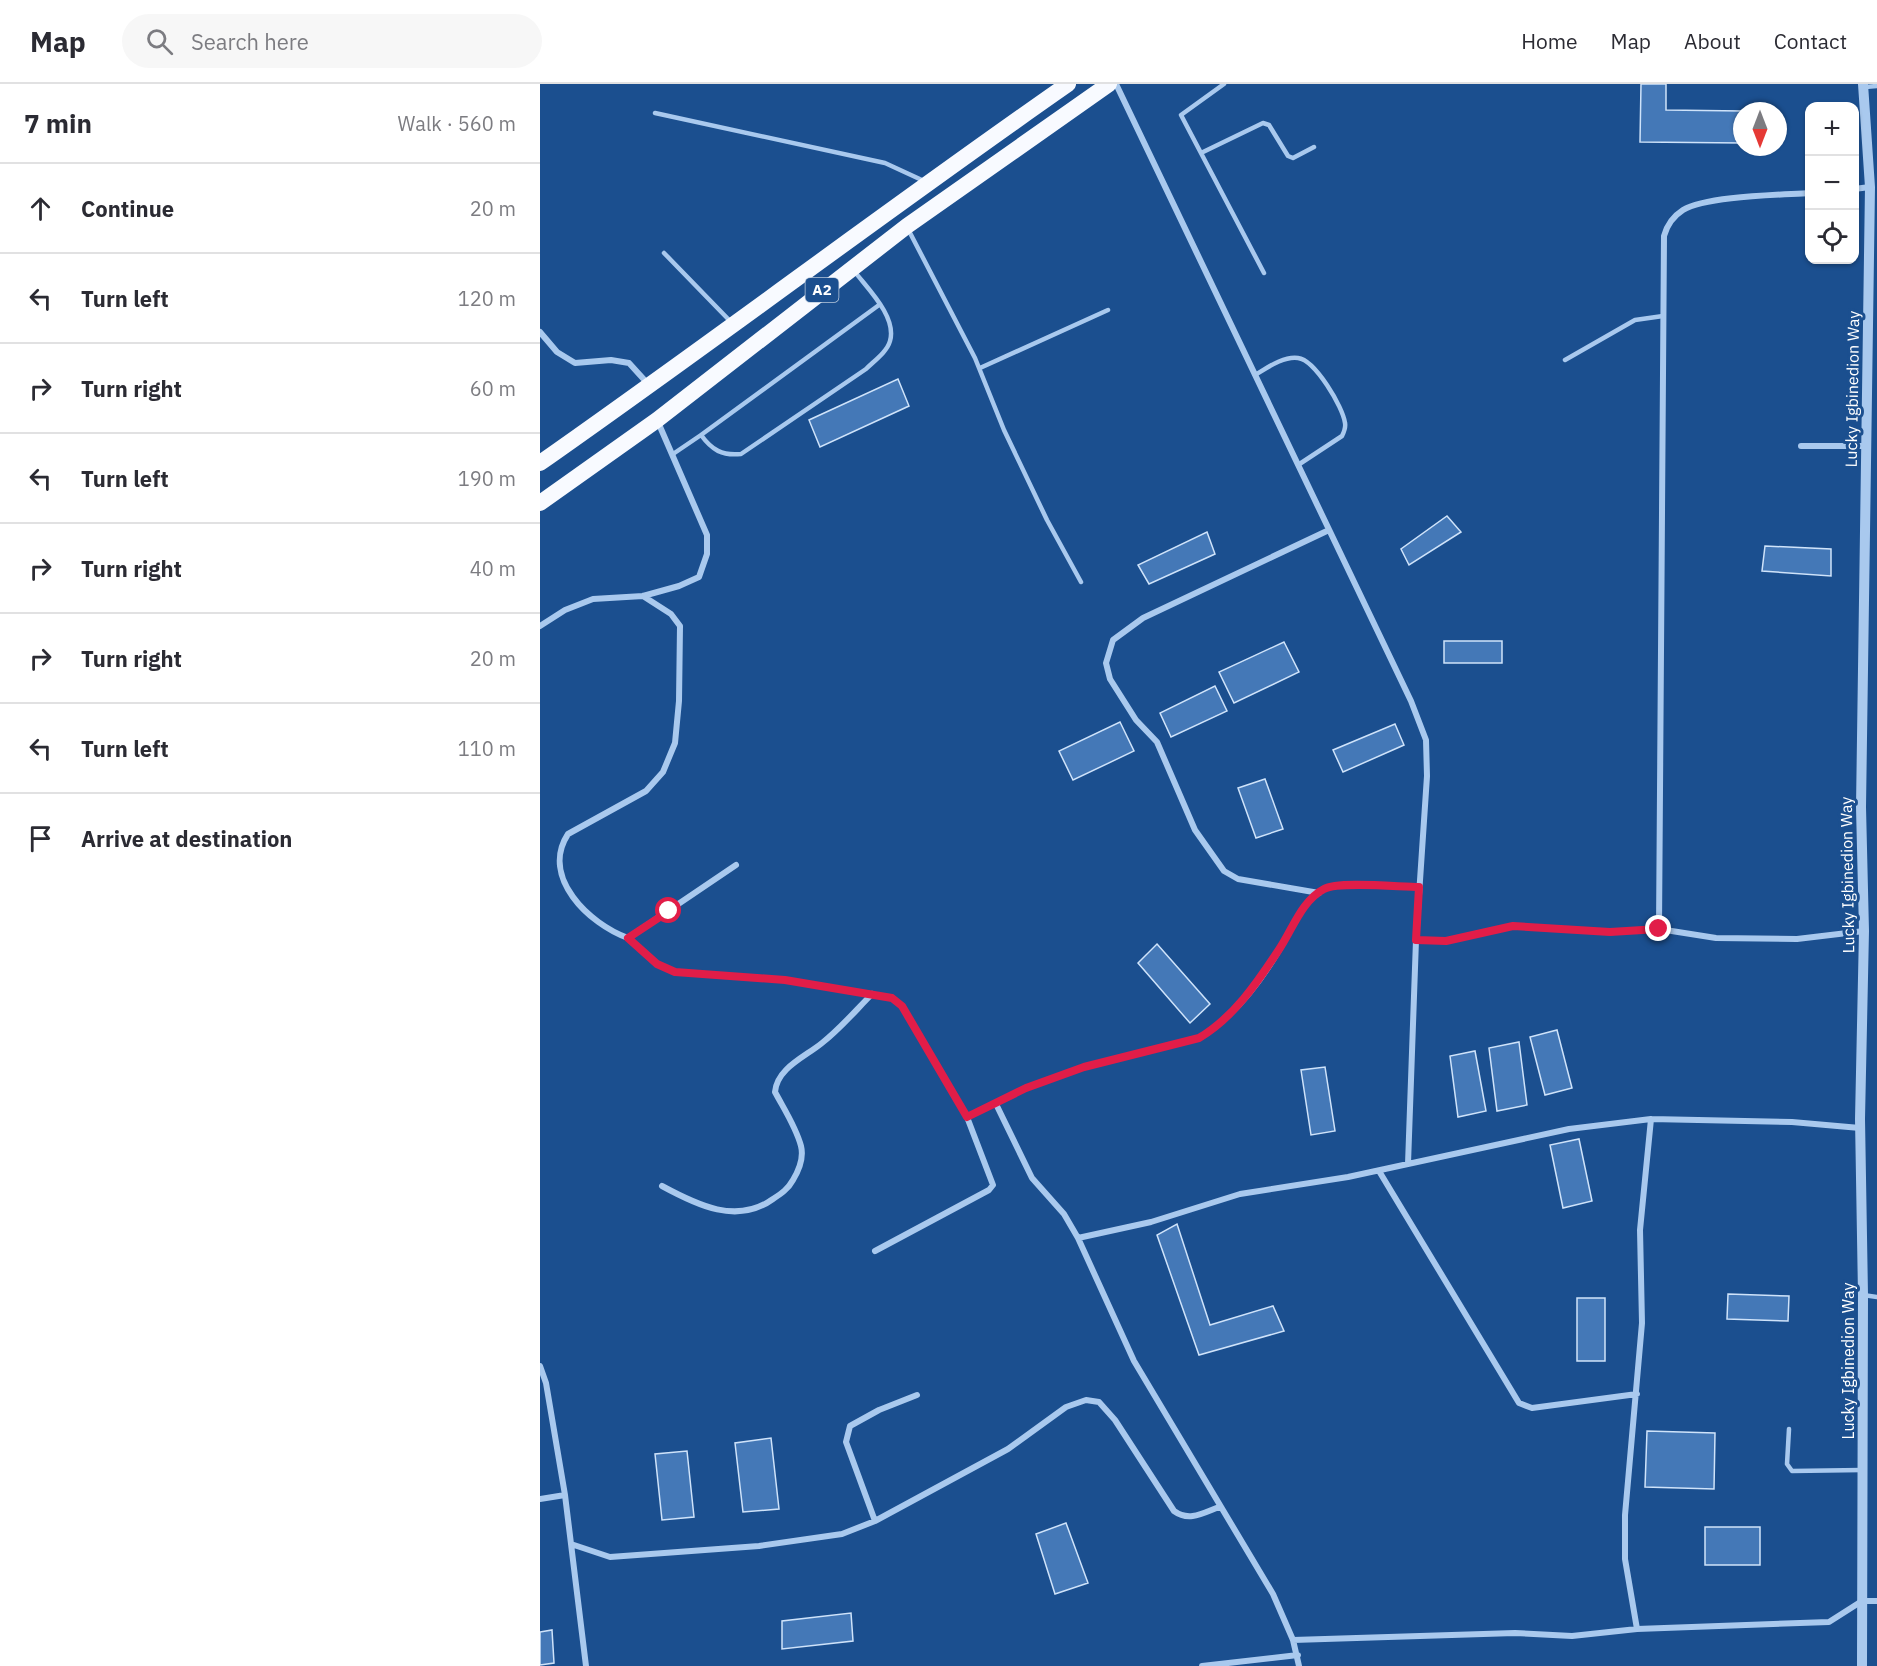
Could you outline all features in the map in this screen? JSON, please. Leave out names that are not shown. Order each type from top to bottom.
[{"type":"highway","name":"A2","points":[[540,464],[926,183],[1068,84]]},
{"type":"highway","name":"A2","points":[[540,503],[657,420],[907,226],[1109,84]]},
{"type":"street","points":[[1116,84],[1411,701],[1426,740],[1427,776],[1416,940],[1408,1164]]},
{"type":"street","name":"Lucky Igbinedion Way","points":[[1862,1666],[1863,1295],[1860,1128],[1864,931],[1861,807],[1870,187],[1863,85]]},
{"type":"street","points":[[1859,188],[1870,187]]},
{"type":"street","points":[[1659,929],[1664,236],[1667,224],[1684,209],[1715,201],[1805,193]]},
{"type":"street","points":[[540,332],[557,352],[575,363],[611,360],[628,363],[650,386]]},
{"type":"street","points":[[540,626],[565,610],[593,599],[643,596],[680,586],[699,577],[707,554],[707,535],[657,420]]},
{"type":"street","points":[[1801,446],[1866,446]]},
{"type":"street","points":[[1319,893],[1238,879],[1224,871],[1195,830],[1157,742],[1136,720],[1110,679],[1106,663],[1113,640],[1143,618],[1329,530]]},
{"type":"street","points":[[643,596],[671,614],[680,626],[680,701],[675,743],[663,772],[646,790],[568,834],[558,844],[554,854],[554,876],[588,919],[628,938],[657,964],[675,972],[785,980],[892,998],[902,1006],[967,1117],[993,1185],[989,1190],[875,1251]]},
{"type":"street","points":[[628,938],[736,865]]},
{"type":"street","points":[[967,1117],[1026,1088],[1084,1067],[1199,1038],[1216,1028],[1236,1008],[1279,950],[1303,908],[1324,888],[1344,885],[1419,887]]},
{"type":"street","points":[[1416,940],[1446,941],[1513,926],[1610,932],[1659,929],[1716,938],[1774,939],[1797,939],[1864,931]]},
{"type":"street","points":[[662,1186],[693,1203],[727,1212],[746,1212],[768,1203],[788,1189],[800,1166],[802,1148],[775,1092],[776,1084],[793,1063],[823,1043],[872,994]]},
{"type":"street","points":[[996,1104],[1032,1178],[1064,1214],[1078,1238],[1134,1361],[1219,1507],[1273,1594],[1293,1640],[1299,1666]]},
{"type":"street","points":[[1078,1238],[1151,1222],[1240,1194],[1379,1171],[1569,1129],[1651,1119],[1792,1122],[1860,1128]]},
{"type":"street","points":[[1637,1629],[1625,1559],[1625,1515],[1642,1323],[1640,1230],[1651,1119]]},
{"type":"street","points":[[1379,1171],[1519,1403],[1532,1408],[1637,1394]]},
{"type":"street","points":[[540,1366],[546,1383],[566,1495],[586,1666]]},
{"type":"street","points":[[875,1521],[846,1442],[850,1426],[879,1410],[916,1395]]},
{"type":"street","points":[[571,1544],[610,1557],[747,1547],[842,1534],[875,1521],[1008,1449],[1066,1407],[1086,1400],[1099,1402],[1115,1420],[1174,1511],[1182,1517],[1191,1517],[1219,1507]]},
{"type":"street","points":[[540,1499],[566,1495]]},
{"type":"street","points":[[1293,1640],[1515,1633],[1572,1636],[1637,1629],[1829,1622],[1862,1601],[1877,1601]]},
{"type":"street","points":[[1202,1666],[1298,1655]]},
{"type":"lane","points":[[1224,84],[1181,115],[1264,273]]},
{"type":"lane","points":[[1863,85],[1877,86]]},
{"type":"lane","points":[[655,113],[885,163],[926,183]]},
{"type":"lane","points":[[1200,153],[1263,123],[1269,125],[1288,156],[1293,158],[1314,147]]},
{"type":"lane","points":[[907,226],[980,368],[1009,440],[1081,582]]},
{"type":"lane","points":[[664,253],[732,324]]},
{"type":"lane","points":[[701,435],[711,449],[728,456],[741,454],[866,369],[879,357],[890,341],[891,326],[879,304],[851,268]]},
{"type":"lane","points":[[673,454],[879,304]]},
{"type":"lane","points":[[980,368],[1108,310]]},
{"type":"lane","points":[[1565,360],[1635,320],[1663,316]]},
{"type":"lane","points":[[1255,375],[1292,357],[1310,362],[1318,370],[1344,417],[1346,430],[1342,436],[1298,465]]},
{"type":"lane","points":[[1863,1295],[1877,1297]]},
{"type":"lane","points":[[1789,1429],[1787,1464],[1792,1471],[1862,1470]]},
{"type":"building","points":[[1641,84],[1666,84],[1666,110],[1733,111],[1733,143],[1640,142]]},
{"type":"building","points":[[898,379],[909,406],[820,447],[809,420]]},
{"type":"building","points":[[1447,516],[1461,532],[1409,565],[1401,549]]},
{"type":"building","points":[[1207,532],[1215,554],[1149,584],[1138,565]]},
{"type":"building","points":[[1765,546],[1831,549],[1831,576],[1762,571]]},
{"type":"building","points":[[1444,641],[1502,641],[1502,663],[1444,663]]},
{"type":"building","points":[[1284,642],[1299,672],[1234,703],[1219,672]]},
{"type":"building","points":[[1215,686],[1227,711],[1171,737],[1160,713]]},
{"type":"building","points":[[1120,722],[1134,751],[1073,780],[1059,751]]},
{"type":"building","points":[[1395,724],[1404,745],[1343,772],[1333,750]]},
{"type":"building","points":[[1265,779],[1283,829],[1256,838],[1238,788]]},
{"type":"building","points":[[1157,944],[1210,1004],[1190,1023],[1138,963]]},
{"type":"building","points":[[1557,1030],[1572,1088],[1545,1095],[1530,1037]]},
{"type":"building","points":[[1519,1042],[1527,1105],[1497,1111],[1489,1048]]},
{"type":"building","points":[[1475,1051],[1486,1111],[1458,1117],[1450,1056]]},
{"type":"building","points":[[1325,1067],[1335,1131],[1311,1135],[1301,1070]]},
{"type":"building","points":[[1579,1139],[1592,1201],[1563,1208],[1550,1145]]},
{"type":"building","points":[[1177,1224],[1210,1325],[1273,1306],[1284,1331],[1199,1355],[1157,1235]]},
{"type":"building","points":[[1728,1294],[1789,1296],[1788,1321],[1727,1319]]},
{"type":"building","points":[[1577,1298],[1605,1298],[1605,1361],[1577,1361]]},
{"type":"building","points":[[1647,1431],[1715,1433],[1714,1489],[1645,1487]]},
{"type":"building","points":[[771,1438],[779,1509],[743,1512],[735,1443]]},
{"type":"building","points":[[687,1451],[694,1517],[662,1520],[655,1454]]},
{"type":"building","points":[[1066,1523],[1088,1583],[1055,1594],[1036,1534]]},
{"type":"building","points":[[1705,1527],[1760,1527],[1760,1565],[1705,1565]]},
{"type":"building","points":[[851,1613],[853,1641],[782,1649],[782,1621]]},
{"type":"building","points":[[552,1630],[554,1663],[540,1665],[540,1632]]},
{"type":"route","points":[[669,911],[628,938],[657,964],[675,972],[785,980],[892,998],[902,1006],[967,1117],[1026,1088],[1084,1067],[1199,1038],[1216,1028],[1236,1008],[1279,950],[1303,908],[1324,888],[1344,885],[1419,887],[1416,940],[1446,941],[1513,926],[1610,932],[1659,929]]}]
